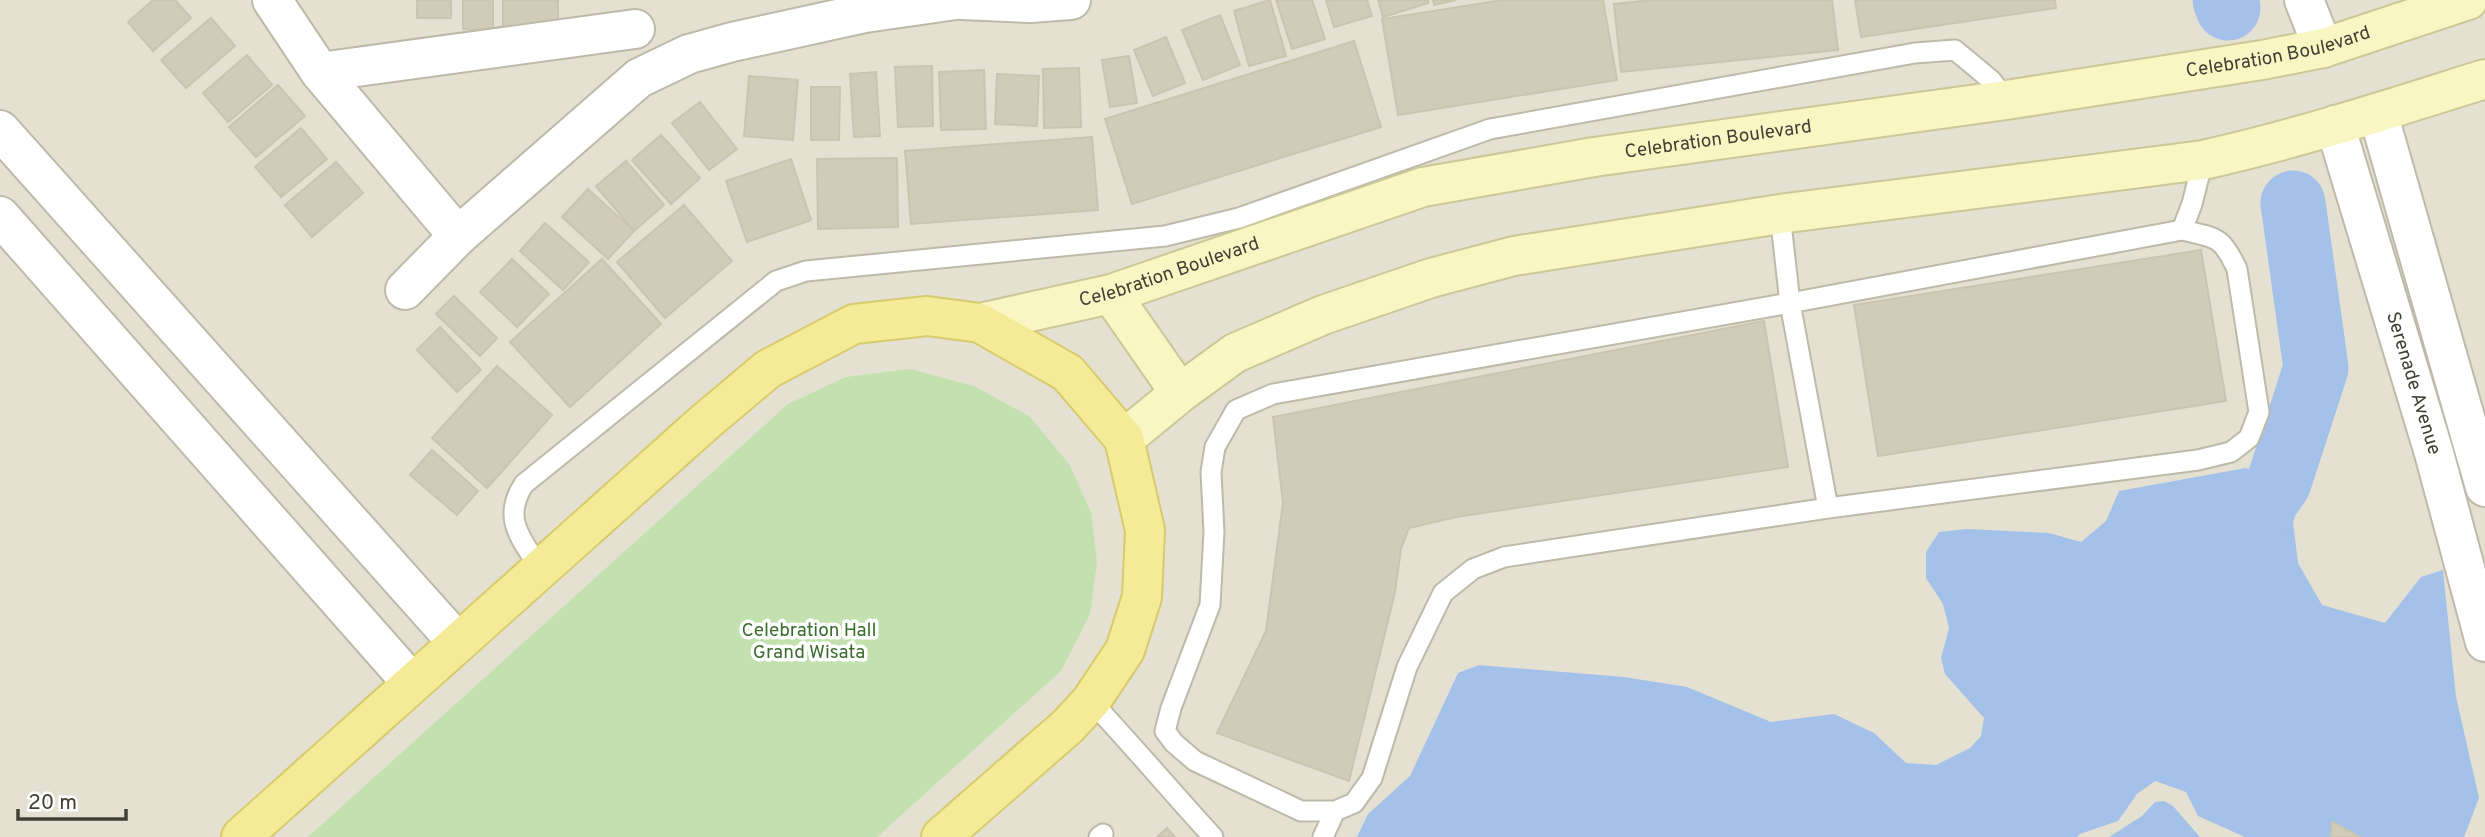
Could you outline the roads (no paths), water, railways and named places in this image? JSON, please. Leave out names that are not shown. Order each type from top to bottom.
[{"type":"main road","points":[[241,837],[705,422],[768,369],[854,324],[927,316],[980,323],[1068,373],[1124,439],[1144,530],[1142,597],[1125,650],[1091,701],[1068,726],[941,837]]},
{"type":"street","points":[[272,0],[320,72],[458,236]]},
{"type":"street","points":[[405,290],[458,236],[639,78],[689,54],[865,6],[956,0]]},
{"type":"street","points":[[962,0],[1030,3],[1071,0]]},
{"type":"street","points":[[2304,0],[2323,48]]},
{"type":"street","name":"Celebration Boulevard","points":[[980,323],[1111,294],[1423,187],[1594,157],[2006,100],[2262,60],[2323,48],[2468,0]]},
{"type":"street","points":[[320,72],[633,15],[639,78]]},
{"type":"street","points":[[1124,439],[1235,353],[1323,316],[1431,278],[1514,256],[1780,214],[2203,160],[2243,152],[2485,79]]},
{"type":"street","name":"Serenade Avenue","points":[[2378,113],[2485,487]]},
{"type":"street","name":"Serenade Avenue","points":[[2335,125],[2434,453],[2485,642]]},
{"type":"street","points":[[0,130],[458,643]]},
{"type":"street","points":[[0,216],[412,683]]},
{"type":"street","points":[[1111,294],[1180,393]]},
{"type":"lane","points":[[541,570],[514,524],[512,510],[515,497],[524,484],[776,281],[806,271],[1166,236],[1239,218],[1490,129],[1915,53],[1955,50],[1991,80],[2006,100]]},
{"type":"lane","points":[[2182,230],[2192,204],[2203,160]]},
{"type":"lane","points":[[1780,214],[1790,303],[1828,508]]},
{"type":"lane","points":[[2182,230],[2218,239],[2228,249],[2237,269],[2259,412],[2249,438],[2231,452],[2198,460],[1828,508],[1504,557],[1473,569],[1443,593],[1424,628],[1407,667],[1372,778],[1354,803],[1335,811],[1301,811],[1195,761],[1174,743],[1166,731],[1171,708],[1210,605],[1214,532],[1211,472],[1214,447],[1236,410],[1273,394],[1790,303],[2182,230]]},
{"type":"lane","points":[[1091,701],[1146,759],[1213,837]]},
{"type":"lane","points":[[1323,837],[1335,811]]},
{"type":"water","points":[[2246,468],[2279,482],[2307,483],[2293,522],[2298,563],[2322,605],[2385,623],[2421,577],[2443,570],[2456,697],[2479,798],[2464,837],[2245,837],[2198,816],[2186,792],[2155,781],[2137,794],[2118,821],[2077,837],[1357,837],[1368,814],[1410,776],[1458,673],[1479,665],[1624,677],[1687,687],[1771,722],[1834,714],[1874,733],[1906,763],[1936,765],[1970,748],[1981,736],[1984,718],[1945,674],[1941,658],[1949,628],[1943,604],[1926,578],[1926,552],[1939,532],[1967,529],[2049,533],[2081,542],[2106,521],[2119,491]]},
{"type":"water","points":[[2164,801],[2173,806],[2200,837],[2109,837],[2142,816],[2155,802]]},
{"type":"waterway","points":[[2225,0],[2228,8]]},
{"type":"waterway","points":[[2229,554],[2279,482],[2316,368],[2293,203]]},
{"type":"park label","name":"Celebration Hall Grand Wisata","points":[[809,642]]}]
